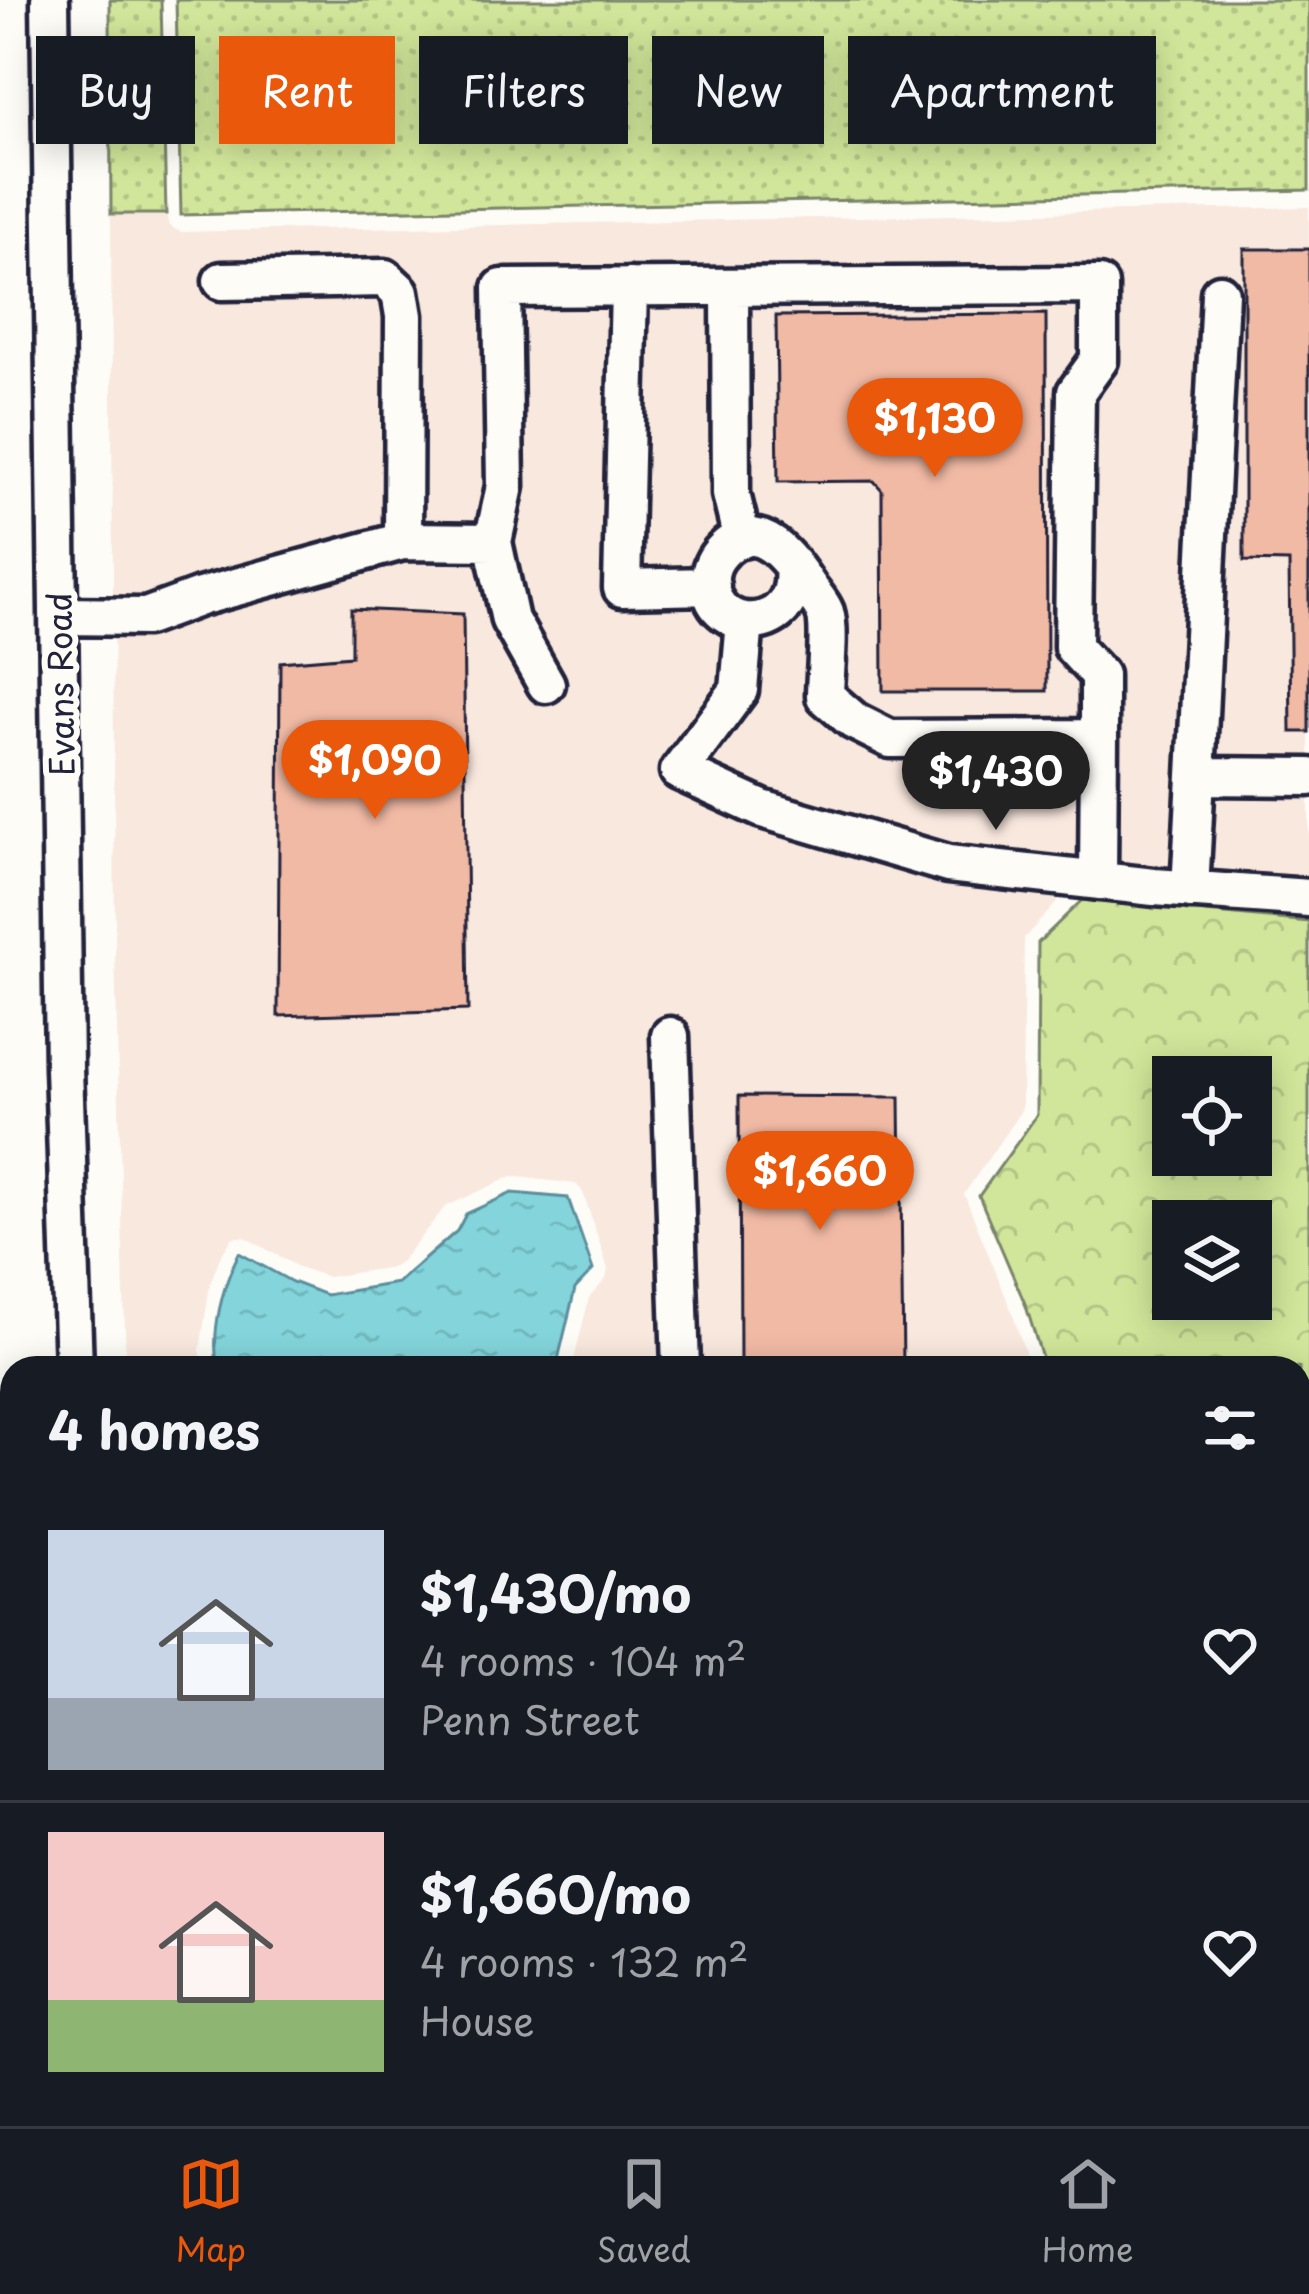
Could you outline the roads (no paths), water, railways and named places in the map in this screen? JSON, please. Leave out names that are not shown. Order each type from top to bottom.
[{"type":"street","name":"Evans Road","points":[[50,0],[65,1114],[74,1356]]},
{"type":"street","points":[[222,281],[385,278],[400,292],[404,316],[403,541]]},
{"type":"street","points":[[546,684],[510,620],[493,542],[505,486],[502,288],[1099,285],[1099,360],[1076,392],[1073,647],[1099,675],[1098,881]]},
{"type":"street","points":[[629,287],[622,588],[711,586]]},
{"type":"street","points":[[730,287],[731,494],[742,539]]},
{"type":"street","points":[[1190,890],[1220,293]]},
{"type":"street","points":[[793,569],[794,587],[781,611],[769,618],[745,621],[719,606],[711,586],[712,566],[719,554],[742,539],[769,541],[781,549],[825,612],[825,696],[854,721],[890,739],[1099,738]]},
{"type":"street","points":[[58,616],[146,617],[200,597],[403,541],[493,542]]},
{"type":"street","points":[[745,621],[739,690],[679,771],[762,809],[948,864],[1309,898]]},
{"type":"street","points":[[1196,776],[1309,777]]},
{"type":"street","points":[[670,1036],[681,1356]]},
{"type":"water","points":[[512,1193],[568,1198],[593,1270],[575,1289],[559,1356],[216,1356],[220,1309],[239,1253],[326,1295],[397,1283],[457,1231],[466,1214]]}]
